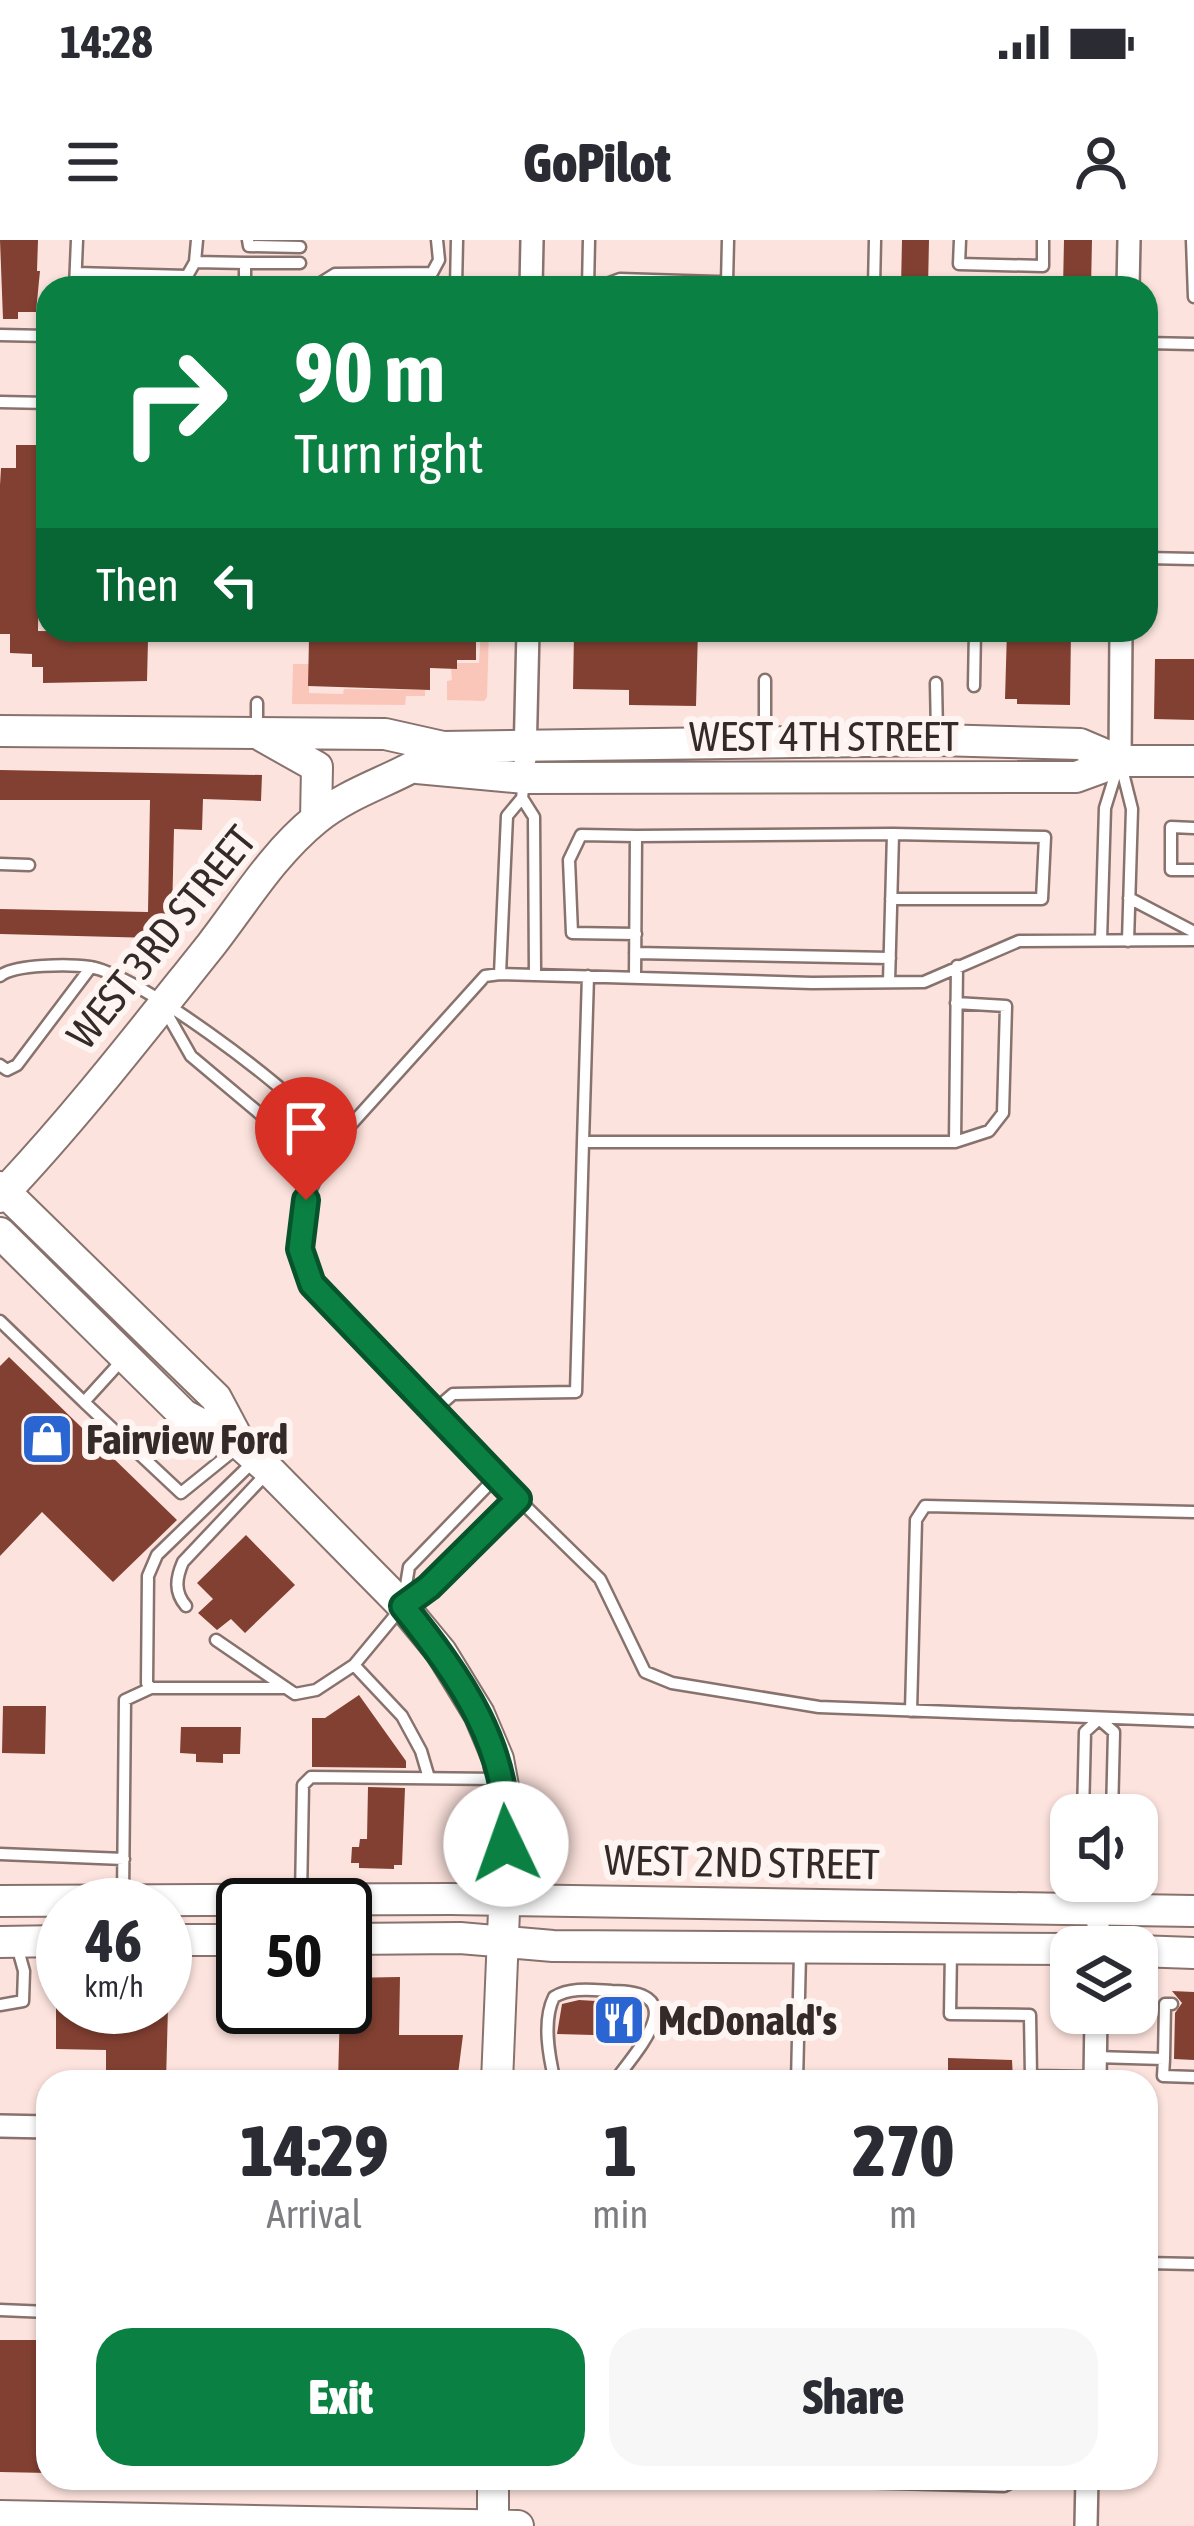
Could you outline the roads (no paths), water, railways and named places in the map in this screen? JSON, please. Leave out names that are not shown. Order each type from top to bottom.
[{"type":"main road","points":[[0,730],[257,718],[385,734],[443,747],[526,744]]},
{"type":"main road","points":[[257,718],[317,767],[316,819]]},
{"type":"main road","name":"WEST 4TH STREET","points":[[526,744],[636,747],[937,740],[1080,744],[1120,761]]},
{"type":"main road","name":"WEST 3RD STREET","points":[[1,1192],[210,946],[272,862],[316,819],[350,796],[417,769],[443,747]]},
{"type":"main road","name":"WEST 4TH STREET","points":[[523,788],[1076,777],[1120,761],[1194,761]]},
{"type":"main road","name":"WEST 3RD STREET","points":[[417,769],[523,788]]},
{"type":"main road","points":[[1,1192],[138,1346]]},
{"type":"main road","points":[[0,1233],[138,1346],[216,1398],[256,1458],[403,1606],[441,1652],[479,1714],[498,1759],[508,1813],[497,2070]]},
{"type":"main road","name":"WEST 2ND STREET","points":[[0,1901],[36,1902]]},
{"type":"main road","name":"WEST 2ND STREET","points":[[372,1901],[1194,1911]]},
{"type":"main road","points":[[8,1942],[36,1929]]},
{"type":"main road","name":"WEST 2ND STREET","points":[[372,1939],[553,1946],[1050,1949]]},
{"type":"main road","points":[[1158,1952],[1194,1953]]},
{"type":"main road","points":[[492,2526],[493,2490]]},
{"type":"main road","points":[[0,2516],[518,2526]]},
{"type":"street","points":[[531,276],[532,240]]},
{"type":"street","points":[[1128,276],[1129,240]]},
{"type":"street","points":[[523,788],[528,642]]},
{"type":"street","points":[[1120,761],[1121,642]]},
{"type":"street","points":[[1098,1910],[1098,1926]]},
{"type":"street","points":[[1095,2070],[1096,2034]]},
{"type":"street","points":[[0,2126],[36,2128]]},
{"type":"street","points":[[1085,2526],[1086,2490]]},
{"type":"lane","points":[[76,276],[77,240]]},
{"type":"lane","points":[[76,273],[187,276],[196,240]]},
{"type":"lane","points":[[248,240],[248,246],[300,243],[295,276]]},
{"type":"lane","points":[[332,276],[432,273],[439,260],[437,240]]},
{"type":"lane","points":[[456,276],[458,240]]},
{"type":"lane","points":[[589,240],[591,276]]},
{"type":"lane","points":[[727,276],[728,240]]},
{"type":"lane","points":[[874,276],[875,240]]},
{"type":"lane","points":[[959,240],[959,265],[1042,266],[1043,240]]},
{"type":"lane","points":[[1192,240],[1194,297]]},
{"type":"lane","points":[[194,262],[300,263]]},
{"type":"lane","points":[[245,263],[245,276]]},
{"type":"lane","points":[[0,335],[36,336]]},
{"type":"lane","points":[[1158,344],[1194,344]]},
{"type":"lane","points":[[0,402],[36,403]]},
{"type":"lane","points":[[1158,558],[1194,560]]},
{"type":"lane","points":[[974,686],[975,642]]},
{"type":"lane","points":[[765,742],[766,680]]},
{"type":"lane","points":[[936,683],[937,740]]},
{"type":"lane","points":[[1120,761],[1132,808],[1128,940]]},
{"type":"lane","points":[[1101,940],[1105,808],[1120,761]]},
{"type":"lane","points":[[500,974],[507,816],[523,788]]},
{"type":"lane","points":[[523,788],[534,817],[535,974]]},
{"type":"lane","points":[[1194,828],[1172,827],[1171,870],[1194,870]]},
{"type":"lane","points":[[889,982],[893,834]]},
{"type":"lane","points":[[636,934],[572,933],[568,860],[581,835],[1045,837],[1042,899],[891,899]]},
{"type":"lane","points":[[635,977],[636,836]]},
{"type":"lane","points":[[0,865],[29,865]]},
{"type":"lane","points":[[1129,898],[1194,936]]},
{"type":"lane","points":[[1194,936],[1019,941],[924,982],[484,976],[330,1148],[306,1200],[299,1229],[300,1249],[312,1284],[496,1478],[600,1579],[646,1672],[672,1683],[819,1707],[1194,1720]]},
{"type":"lane","points":[[635,953],[890,958]]},
{"type":"lane","points":[[790,956],[790,982]]},
{"type":"lane","points":[[955,1142],[957,966]]},
{"type":"lane","points":[[0,976],[13,968],[91,967],[120,978],[210,1033],[321,1126],[330,1148]]},
{"type":"lane","points":[[0,1065],[7,1070],[17,1065],[91,967]]},
{"type":"lane","points":[[432,1412],[453,1394],[576,1392],[588,976]]},
{"type":"lane","points":[[583,1142],[955,1142],[988,1131],[1004,1113],[1006,1006],[956,1003]]},
{"type":"lane","points":[[161,1004],[191,1056],[303,1150],[330,1148]]},
{"type":"lane","points":[[0,1321],[181,1493],[256,1458]]},
{"type":"lane","points":[[84,1402],[138,1346]]},
{"type":"lane","points":[[186,1606],[179,1598],[176,1578],[183,1562],[256,1458]]},
{"type":"lane","points":[[151,1688],[147,1684],[148,1576],[157,1555],[256,1458]]},
{"type":"lane","points":[[403,1606],[409,1567],[496,1478]]},
{"type":"lane","points":[[216,1640],[296,1694],[316,1690],[354,1665],[403,1606],[429,1587],[518,1499]]},
{"type":"lane","points":[[911,1711],[916,1520],[925,1506],[1194,1512]]},
{"type":"lane","points":[[354,1665],[402,1716],[429,1778]]},
{"type":"lane","points":[[124,1878],[125,1700],[151,1688],[286,1688]]},
{"type":"lane","points":[[1084,1794],[1085,1732],[1099,1719]]},
{"type":"lane","points":[[1099,1719],[1114,1732],[1113,1794]]},
{"type":"lane","points":[[301,1878],[303,1785],[311,1777],[502,1779]]},
{"type":"lane","points":[[0,1854],[124,1859]]},
{"type":"lane","points":[[1094,1902],[1098,1910]]},
{"type":"lane","points":[[1098,1910],[1102,1902]]},
{"type":"lane","points":[[0,2005],[23,2001],[24,1970],[8,1942]]},
{"type":"lane","points":[[797,2070],[800,1946]]},
{"type":"lane","points":[[951,1947],[950,2014],[1030,2015],[1031,2070]]},
{"type":"lane","points":[[552,2070],[549,2007],[554,1997],[578,1990],[637,1991],[647,1995],[653,2006],[653,2029],[623,2070]]},
{"type":"lane","points":[[1172,2004],[1165,2003],[1163,2076],[1194,2077]]},
{"type":"lane","points":[[1102,2070],[1167,2052]]},
{"type":"lane","points":[[1158,2264],[1194,2264]]},
{"type":"lane","points":[[0,2310],[36,2312]]},
{"type":"place","name":"Fairview Ford","points":[[47,1439]]},
{"type":"place","name":"McDonald's","points":[[619,2020]]}]
